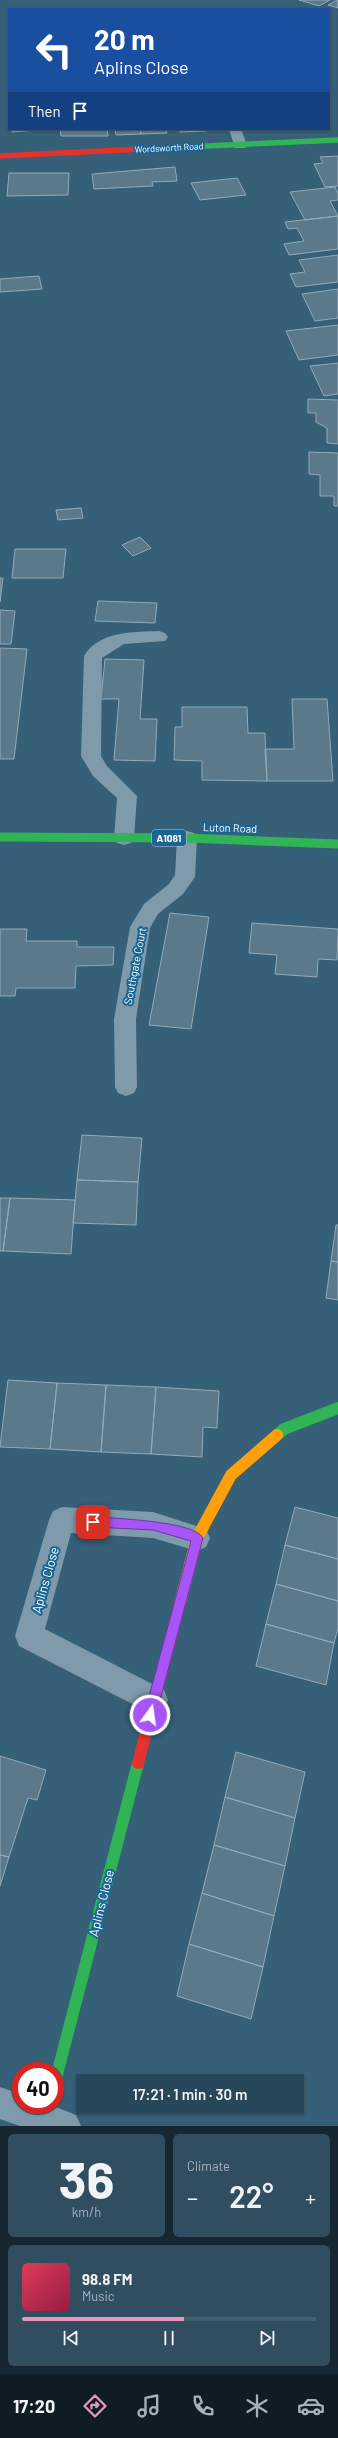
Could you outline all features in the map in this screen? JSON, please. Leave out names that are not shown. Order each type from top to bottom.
[{"type":"street","points":[[235,130],[240,145]]},
{"type":"street","name":"Wordsworth Road","points":[[0,156],[338,140]]},
{"type":"street","points":[[124,838],[127,796],[100,771],[91,756],[93,656],[107,643],[121,638],[159,637]]},
{"type":"street","name":"Luton Road","points":[[0,837],[186,838],[338,844]]},
{"type":"street","name":"Southgate Court","points":[[126,1087],[125,1019],[140,927],[151,909],[176,889],[185,877],[186,838]]},
{"type":"street","name":"Aplins Close","points":[[60,2062],[197,1538],[231,1475],[284,1429],[338,1408]]},
{"type":"street","name":"Aplins Close","points":[[154,1700],[29,1636],[62,1520],[153,1525],[197,1538]]},
{"type":"street","points":[[0,2103],[51,2119]]},
{"type":"building","points":[[299,0],[330,0],[319,6]]},
{"type":"building","points":[[337,0],[338,8],[328,5]]},
{"type":"building","points":[[11,130],[37,130],[12,132]]},
{"type":"building","points":[[60,130],[107,130],[108,136],[61,136]]},
{"type":"building","points":[[115,130],[140,130],[141,134],[116,135]]},
{"type":"building","points":[[140,130],[166,130],[167,133],[141,134]]},
{"type":"building","points":[[179,130],[206,131],[180,132]]},
{"type":"building","points":[[338,156],[338,186],[325,187],[314,164],[323,163],[320,157]]},
{"type":"building","points":[[175,167],[177,181],[152,182],[153,186],[94,189],[92,174]]},
{"type":"building","points":[[9,173],[69,173],[68,195],[7,196]]},
{"type":"building","points":[[237,178],[246,195],[200,200],[191,183]]},
{"type":"building","points":[[335,187],[338,193],[338,200],[330,201],[338,216],[305,220],[290,192]]},
{"type":"building","points":[[338,216],[338,249],[289,255],[284,244],[304,241],[297,228],[288,229],[285,222]]},
{"type":"building","points":[[338,255],[338,282],[296,287],[290,274],[305,272],[299,260]]},
{"type":"building","points":[[39,276],[42,289],[0,292],[0,279]]},
{"type":"building","points":[[338,289],[338,318],[315,321],[302,294]]},
{"type":"building","points":[[338,325],[338,355],[299,360],[286,331]]},
{"type":"building","points":[[338,363],[338,394],[324,396],[310,366]]},
{"type":"building","points":[[308,399],[338,400],[338,444],[327,443],[327,428],[316,422],[316,413],[308,413]]},
{"type":"building","points":[[309,452],[338,453],[338,506],[334,506],[334,496],[320,496],[320,475],[309,474]]},
{"type":"building","points":[[81,508],[83,518],[58,520],[56,510]]},
{"type":"building","points":[[140,537],[151,548],[133,556],[122,545]]},
{"type":"building","points":[[15,549],[66,549],[63,578],[12,578]]},
{"type":"building","points":[[0,578],[3,578],[0,602]]},
{"type":"building","points":[[98,601],[157,603],[155,623],[95,621]]},
{"type":"building","points":[[0,610],[15,611],[11,644],[0,644]]},
{"type":"building","points":[[0,648],[27,649],[14,759],[0,759]]},
{"type":"building","points":[[105,659],[144,660],[140,719],[157,719],[155,761],[114,760],[119,699],[101,699]]},
{"type":"building","points":[[292,699],[327,699],[333,781],[267,781],[265,749],[294,749]]},
{"type":"building","points":[[182,707],[247,707],[248,733],[265,733],[267,781],[202,780],[202,761],[174,760],[175,727],[182,727]]},
{"type":"building","points":[[170,913],[209,917],[191,1029],[149,1025]]},
{"type":"building","points":[[252,923],[338,929],[337,960],[318,959],[317,977],[275,974],[277,955],[249,953]]},
{"type":"building","points":[[0,929],[27,929],[26,941],[77,941],[77,947],[114,947],[113,965],[76,966],[75,988],[16,988],[15,996],[0,996]]},
{"type":"building","points":[[82,1135],[142,1138],[138,1182],[77,1180]]},
{"type":"building","points":[[77,1180],[138,1182],[136,1225],[73,1223]]},
{"type":"building","points":[[0,1198],[10,1198],[3,1251],[0,1251]]},
{"type":"building","points":[[10,1198],[75,1200],[71,1254],[3,1251]]},
{"type":"building","points":[[336,1225],[338,1225],[338,1262],[331,1261]]},
{"type":"building","points":[[331,1261],[338,1262],[338,1300],[326,1298]]},
{"type":"building","points":[[8,1380],[57,1383],[50,1449],[0,1447]]},
{"type":"building","points":[[57,1383],[106,1385],[101,1452],[50,1449]]},
{"type":"building","points":[[106,1385],[156,1387],[151,1454],[101,1452]]},
{"type":"building","points":[[156,1387],[219,1391],[217,1428],[203,1427],[202,1457],[151,1454]]},
{"type":"building","points":[[295,1507],[338,1518],[338,1559],[285,1545]]},
{"type":"building","points":[[285,1545],[338,1559],[338,1601],[276,1584]]},
{"type":"building","points":[[276,1584],[338,1601],[338,1628],[334,1643],[266,1624]]},
{"type":"building","points":[[266,1624],[334,1643],[326,1685],[256,1666]]},
{"type":"building","points":[[236,1752],[305,1772],[295,1818],[225,1797]]},
{"type":"building","points":[[0,1756],[46,1770],[37,1800],[28,1798],[9,1857],[0,1855]]},
{"type":"building","points":[[225,1797],[295,1818],[285,1866],[214,1845]]},
{"type":"building","points":[[214,1845],[285,1866],[274,1916],[202,1893]]},
{"type":"building","points":[[0,1855],[9,1857],[0,1886]]},
{"type":"building","points":[[202,1893],[274,1916],[263,1967],[189,1944]]},
{"type":"building","points":[[189,1944],[263,1967],[251,2019],[177,1996]]},
{"type":"traffic: fast","points":[[163,148],[338,140]]},
{"type":"traffic: fast","points":[[0,837],[187,838],[338,844]]},
{"type":"traffic: fast","points":[[277,1435],[284,1429],[338,1408]]},
{"type":"traffic: fast","points":[[60,2062],[138,1763]]},
{"type":"traffic: slow","points":[[180,1603],[197,1538],[231,1475],[277,1435]]},
{"type":"traffic: jam","points":[[0,156],[163,148]]},
{"type":"traffic: jam","points":[[138,1763],[180,1603]]},
{"type":"route","points":[[93,1522],[153,1525],[197,1538],[150,1715]]}]
